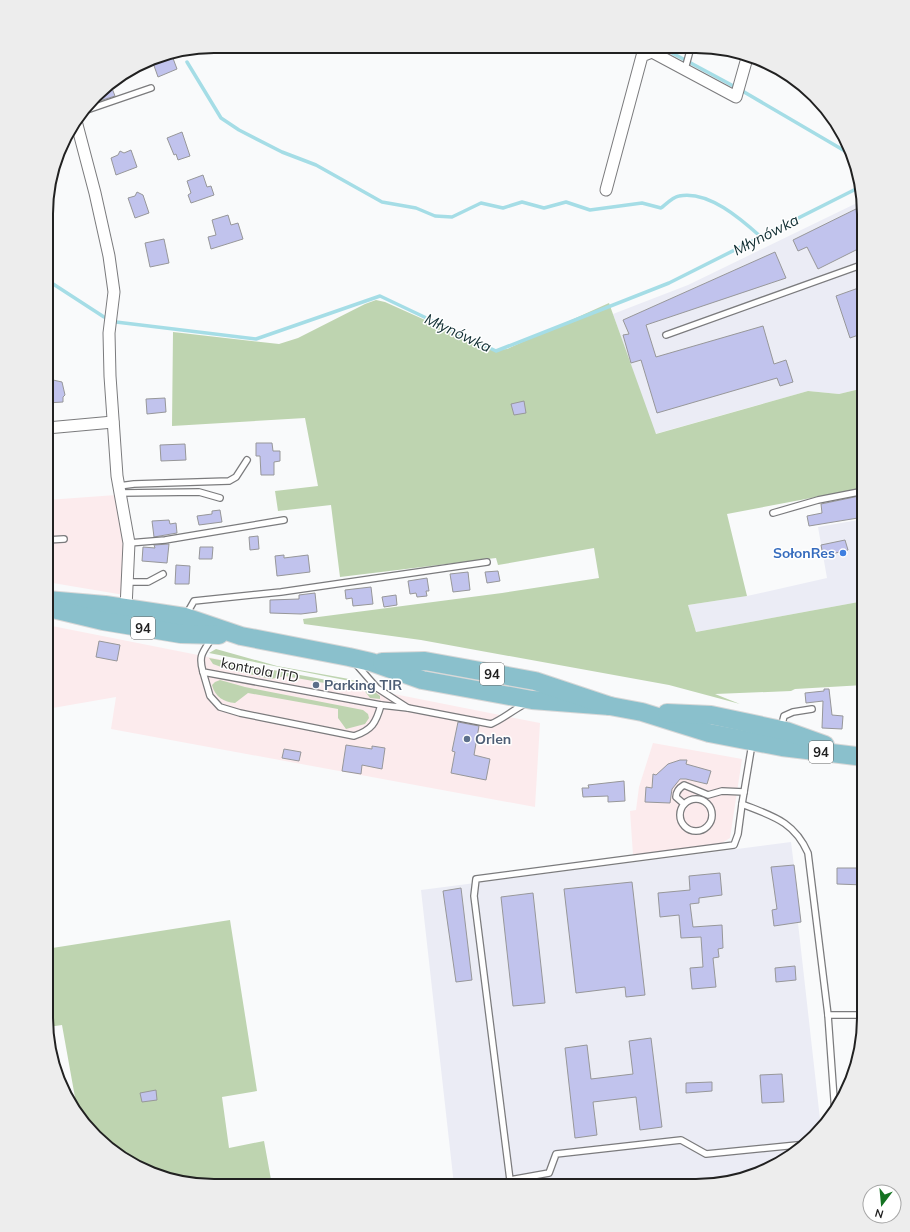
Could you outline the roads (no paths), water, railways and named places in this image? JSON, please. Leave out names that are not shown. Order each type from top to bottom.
[{"type":"main road","name":"94","points":[[53,601],[126,608],[185,617],[217,632]]},
{"type":"main road","name":"94","points":[[53,608],[103,621],[136,627],[182,634],[217,632],[349,657],[371,662],[422,680],[505,701],[532,700],[610,706],[642,712],[709,734],[781,730],[857,754]]},
{"type":"main road","name":"94","points":[[371,662],[425,661],[482,675],[535,681],[610,706]]},
{"type":"main road","name":"94","points":[[642,712],[712,715],[782,747],[857,755]]},
{"type":"street","points":[[606,190],[642,56],[650,53]]},
{"type":"street","points":[[654,53],[736,97],[746,61]]},
{"type":"street","points":[[78,128],[109,256],[114,292],[109,333],[113,422],[119,490],[129,543],[126,608]]},
{"type":"street","points":[[53,427],[113,422]]},
{"type":"lane","points":[[685,69],[689,53]]},
{"type":"lane","points":[[93,108],[151,88]]},
{"type":"lane","points":[[666,334],[857,266]]},
{"type":"lane","points":[[119,490],[134,484],[228,481],[236,477],[247,460]]},
{"type":"lane","points":[[119,490],[199,492],[220,498]]},
{"type":"lane","points":[[773,513],[818,500],[857,492]]},
{"type":"lane","points":[[129,543],[165,540],[284,520]]},
{"type":"lane","points":[[53,540],[64,539]]},
{"type":"lane","points":[[185,617],[194,601],[289,591],[487,562]]},
{"type":"lane","points":[[127,582],[148,582],[163,574]]},
{"type":"lane","name":"kontrola ITD","points":[[217,632],[201,655],[200,662],[203,672],[491,724],[501,720],[505,701]]},
{"type":"lane","points":[[349,657],[378,688],[408,708]]},
{"type":"lane","points":[[203,672],[210,696],[220,707],[240,713],[354,736],[366,732],[376,721],[381,705]]},
{"type":"lane","points":[[781,730],[784,716],[788,713],[812,709]]},
{"type":"lane","points":[[510,1179],[474,896],[476,879],[734,845],[738,834],[744,792],[747,732]]},
{"type":"lane","points":[[684,804],[676,797],[676,793],[679,788],[684,785],[708,795],[722,791],[744,792]]},
{"type":"lane","points":[[696,799],[705,802],[709,806],[712,815],[705,828],[696,831],[686,828],[680,815],[684,804],[696,799]]},
{"type":"lane","points":[[742,804],[780,819],[798,835],[808,853],[828,1015],[834,1101]]},
{"type":"lane","points":[[828,1015],[857,1015]]},
{"type":"lane","points":[[516,1179],[549,1173],[556,1154],[681,1140],[706,1154],[795,1145]]},
{"type":"waterway","name":"Młynówka","points":[[672,53],[739,89],[844,151]]},
{"type":"waterway","points":[[187,62],[221,118],[239,130],[282,152],[316,165],[382,202],[416,208],[435,216],[452,217],[481,203],[503,208],[522,202],[544,208],[566,202],[590,210],[642,203],[661,208],[679,196],[690,195],[701,197],[723,208],[744,222],[761,237]]},
{"type":"waterway","name":"Młynówka","points":[[53,284],[104,317],[116,322],[256,339],[380,296],[496,351],[669,283],[855,189]]},
{"type":"place","name":"SołonRes","points":[[843,553]]},
{"type":"place","name":"Parking TIR","points":[[316,685]]},
{"type":"place","name":"Orlen","points":[[467,739]]}]
